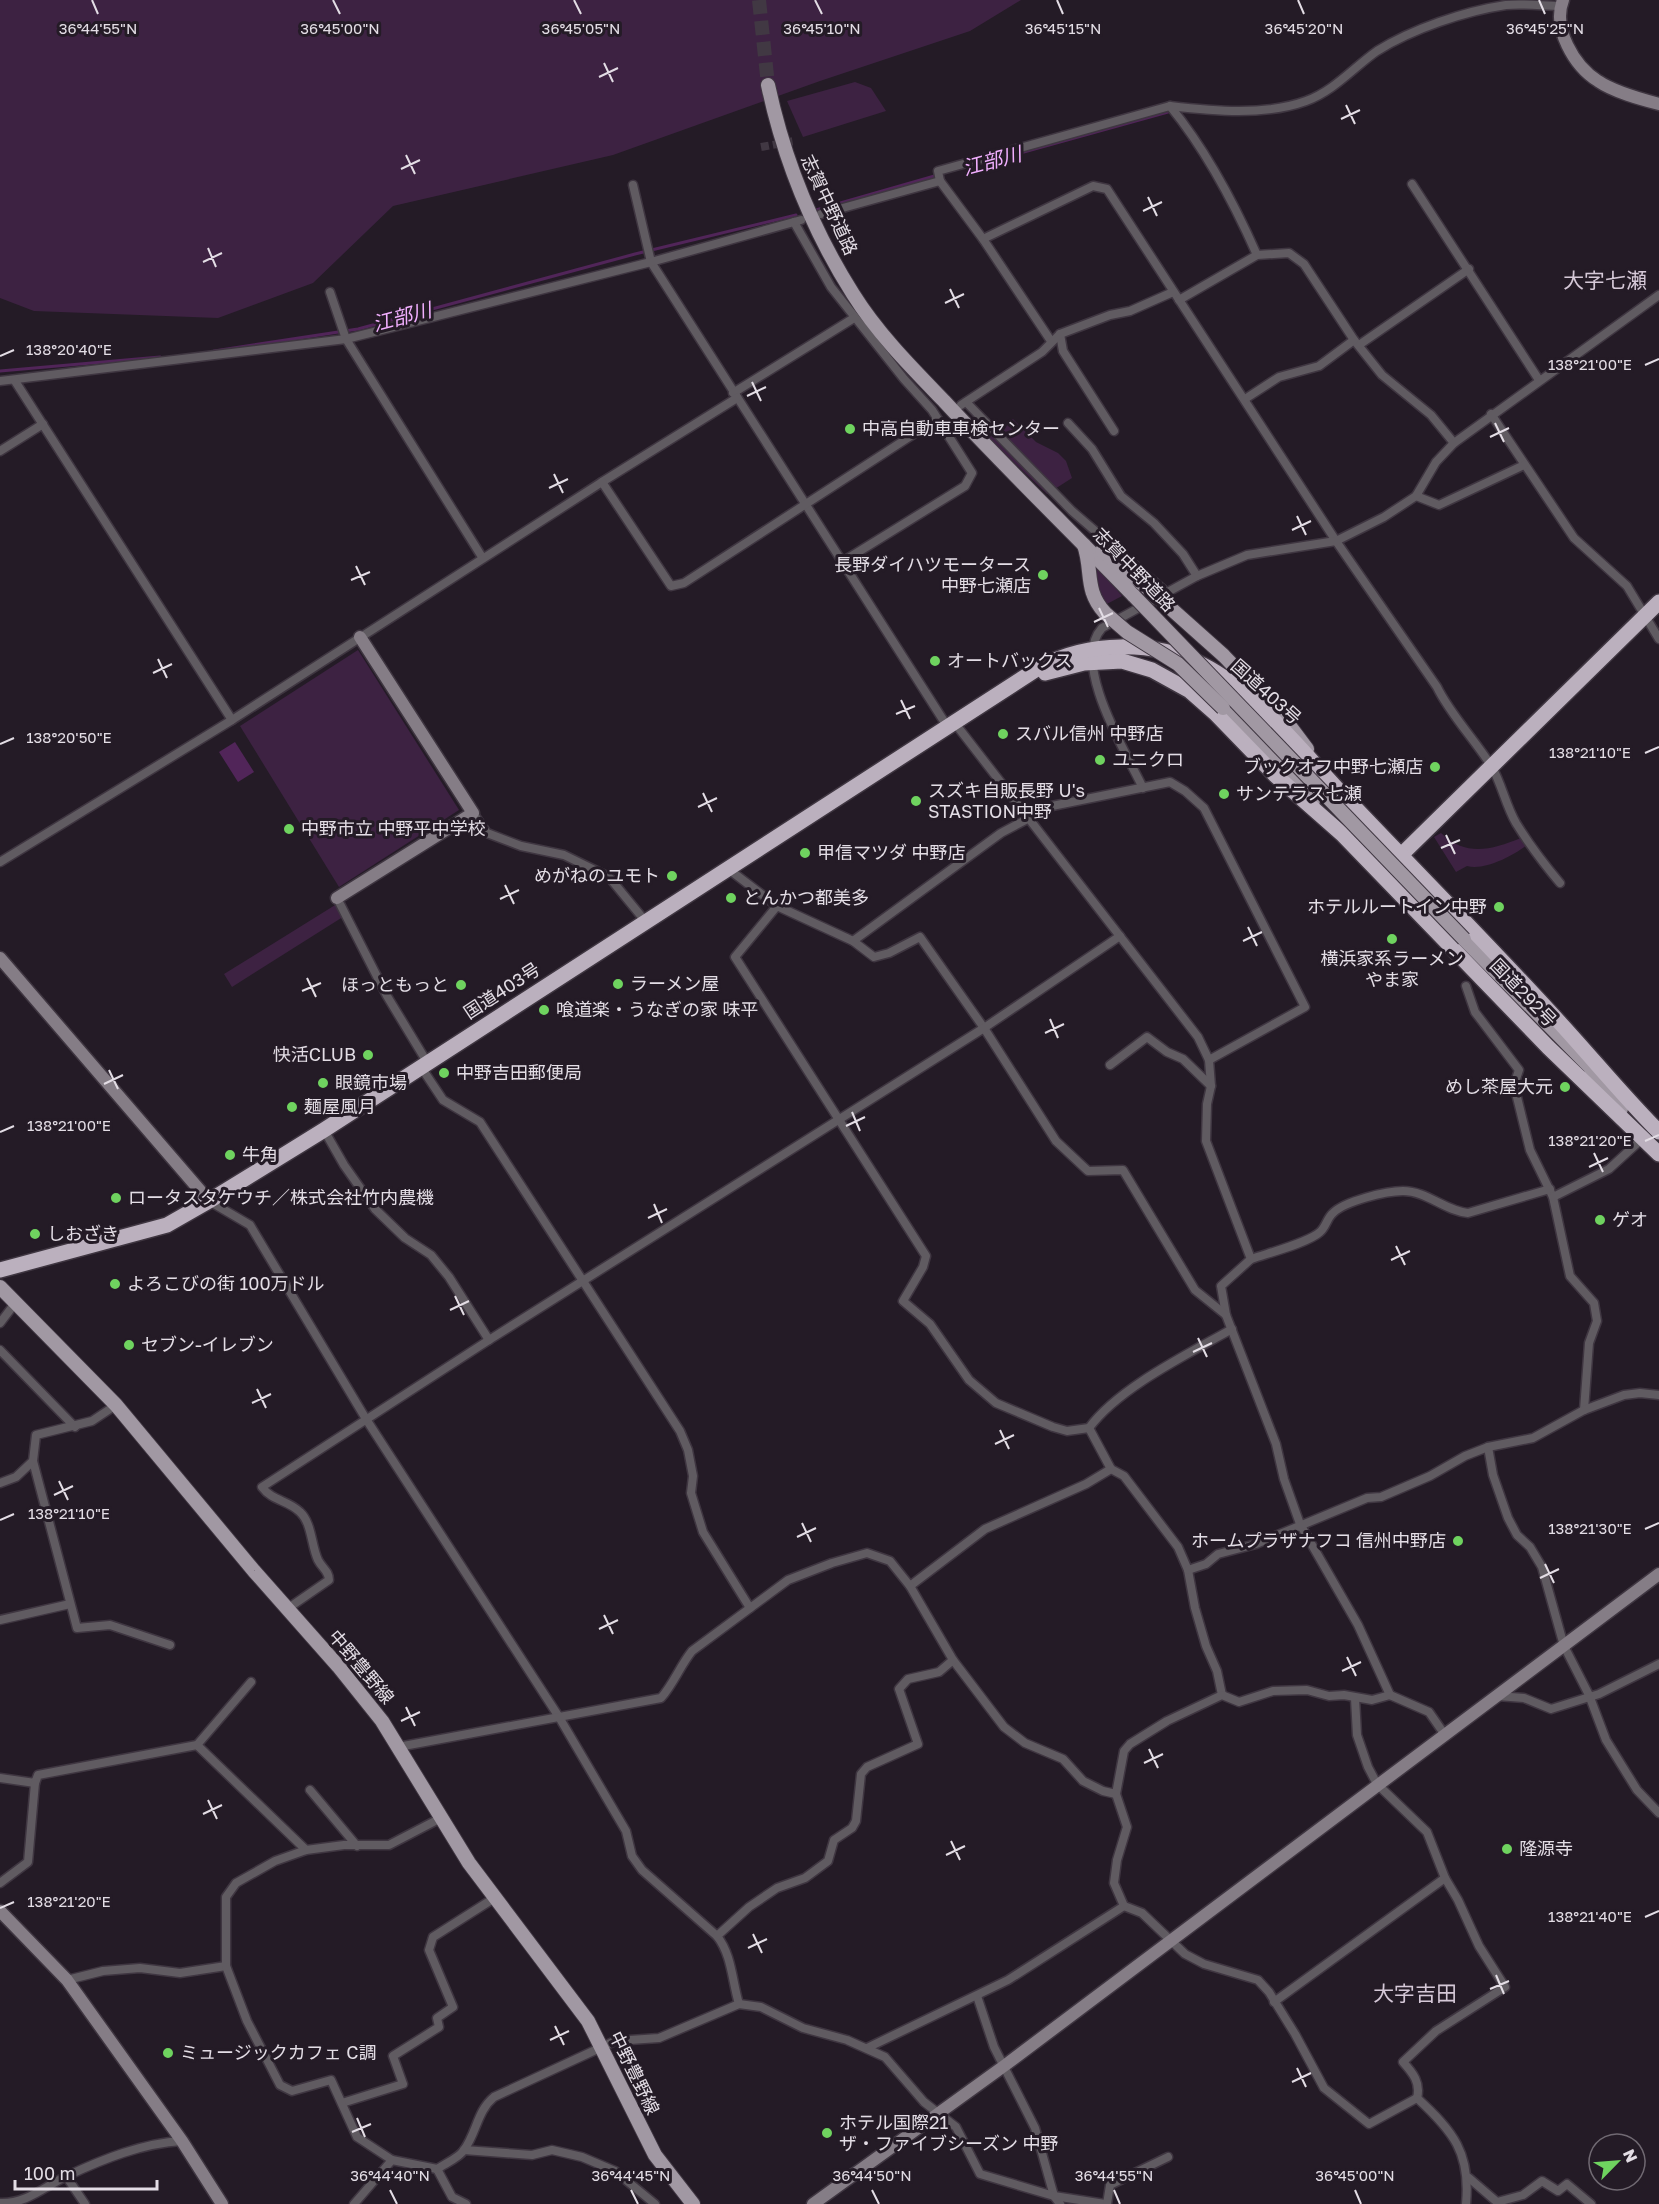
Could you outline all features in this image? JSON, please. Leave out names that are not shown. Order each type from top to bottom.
[{"type":"highway","points":[[1381,874],[1659,602]]},
{"type":"highway","name":"国道403号","points":[[0,1270],[167,1225],[209,1201],[324,1130],[1049,662],[1139,648],[1181,657],[1203,665],[1236,687],[1318,768],[1400,856]]},
{"type":"highway","name":"国道403号","points":[[1094,656],[1138,664],[1175,682],[1204,702],[1275,775],[1342,834],[1381,874]]},
{"type":"highway","points":[[1175,682],[1181,657]]},
{"type":"highway","name":"国道292号","points":[[1400,856],[1560,1023],[1652,1133],[1659,1154]]},
{"type":"highway","name":"国道292号","points":[[1381,874],[1548,1047],[1652,1133]]},
{"type":"main road","name":"志賀中野道路","points":[[768,86],[780,136],[800,193],[823,243],[854,296],[885,336],[927,384],[1060,518],[1652,1133]]},
{"type":"main road","points":[[1060,518],[1149,589],[1222,655],[1299,736],[1318,768]]},
{"type":"main road","points":[[1084,544],[1089,584],[1095,601],[1105,613],[1127,632],[1178,664],[1223,708],[1342,834]]},
{"type":"main road","name":"中野豊野線","points":[[0,1287],[116,1405],[382,1721],[439,1818],[571,1996],[602,2048],[655,2155],[693,2204]]},
{"type":"street","points":[[1051,341],[983,239],[940,181],[938,171],[1170,106],[1199,109],[1275,109],[1308,101],[1337,83],[1377,52],[1408,34],[1507,5],[1562,3],[1562,27],[1577,62],[1598,81],[1659,104]]},
{"type":"street","points":[[1170,106],[1185,125],[1238,212],[1257,255]]},
{"type":"street","points":[[821,214],[940,181]]},
{"type":"street","points":[[1412,184],[1539,380]]},
{"type":"street","points":[[633,185],[651,262],[842,562],[951,724],[1029,819],[1198,1037],[1209,1059],[1211,1086],[1207,1104],[1206,1141],[1251,1258]]},
{"type":"street","points":[[983,239],[1093,186],[1107,189],[1336,541],[1437,687],[1445,704],[1459,718],[1491,766],[1516,822],[1538,858],[1560,883]]},
{"type":"street","points":[[0,381],[15,381],[345,338],[651,262],[798,221],[813,258],[854,318],[937,419],[972,473],[965,486],[842,562]]},
{"type":"street","points":[[1166,592],[1072,511],[963,403],[1042,352],[1060,334],[1110,315],[1176,296],[1257,255],[1289,253],[1304,264],[1356,342],[1382,375],[1431,415],[1454,443]]},
{"type":"street","points":[[1245,399],[1280,377],[1319,366],[1469,269]]},
{"type":"street","points":[[330,292],[345,338],[482,557]]},
{"type":"street","points":[[1143,788],[1099,694],[1094,656],[1098,632],[1197,576],[1247,555],[1336,541],[1416,496],[1436,462],[1454,443],[1491,414],[1659,295]]},
{"type":"street","points":[[1,858],[232,720],[854,318]]},
{"type":"street","points":[[1060,334],[1063,351],[1114,431]]},
{"type":"street","points":[[15,381],[232,720]]},
{"type":"street","points":[[1491,414],[1574,538],[1627,586],[1659,639]]},
{"type":"street","points":[[602,482],[670,586],[684,583],[937,419]]},
{"type":"street","points":[[1068,423],[1092,449],[1121,496],[1154,523],[1183,554],[1197,576]]},
{"type":"street","points":[[0,451],[42,424]]},
{"type":"street","points":[[1416,496],[1439,505],[1524,465]]},
{"type":"street","points":[[360,637],[487,833],[521,846],[564,855],[609,877],[646,922]]},
{"type":"street","points":[[853,942],[1001,833],[1053,806],[1170,783],[1185,791],[1204,808],[1305,1007],[1209,1059]]},
{"type":"street","points":[[473,813],[337,898],[443,1100],[480,1122],[680,1431],[688,1450],[693,1476],[691,1492],[703,1532],[750,1608]]},
{"type":"street","points":[[727,868],[777,906],[853,942],[874,957],[889,953],[920,937],[984,1028],[1056,1141],[1088,1171],[1123,1170],[1195,1290],[1226,1316]]},
{"type":"street","points":[[777,906],[735,957],[926,1256],[923,1267],[903,1301],[930,1324],[969,1380],[996,1402],[1053,1428],[1067,1431],[1089,1428],[1111,1402],[1128,1390],[1232,1329]]},
{"type":"street","points":[[287,1610],[329,1580],[329,1574],[319,1563],[302,1513],[288,1503],[268,1496],[262,1487],[838,1118],[984,1028],[1120,936]]},
{"type":"street","points":[[0,958],[209,1201],[250,1225],[366,1419],[559,1717],[626,1831],[632,1856],[642,1870],[717,1936],[727,1949],[731,1978],[739,2004]]},
{"type":"street","points":[[1466,986],[1475,1012],[1519,1070],[1514,1085],[1530,1150],[1552,1193],[1570,1276],[1594,1303],[1597,1321],[1589,1343],[1584,1410]]},
{"type":"street","points":[[1110,1065],[1147,1038],[1167,1052],[1183,1059],[1211,1086]]},
{"type":"street","points":[[324,1130],[344,1166],[375,1209],[405,1238],[431,1255],[449,1277],[489,1340]]},
{"type":"street","points":[[1390,1695],[1358,1625],[1300,1524],[1284,1479],[1276,1444],[1226,1316],[1221,1286],[1251,1258],[1287,1247],[1320,1232],[1332,1213],[1352,1202],[1404,1191],[1433,1199],[1455,1211],[1468,1212],[1552,1193],[1609,1169],[1652,1133]]},
{"type":"street","points":[[0,1323],[16,1302]]},
{"type":"street","points":[[0,1350],[75,1427]]},
{"type":"street","points":[[1188,1570],[1206,1564],[1218,1554],[1256,1544],[1367,1498],[1381,1497],[1488,1447],[1533,1438],[1584,1410],[1624,1395],[1640,1393],[1659,1395]]},
{"type":"street","points":[[116,1405],[93,1421],[36,1436],[33,1461],[77,1628],[110,1625],[171,1645]]},
{"type":"street","points":[[1089,1428],[1111,1469],[1124,1476],[1178,1547],[1188,1570],[1195,1608],[1206,1646],[1217,1671],[1222,1695]]},
{"type":"street","points":[[1488,1447],[1493,1475],[1508,1518],[1517,1535],[1530,1547],[1542,1567],[1564,1646],[1589,1695],[1606,1740],[1637,1790],[1659,1813]]},
{"type":"street","points":[[0,1484],[16,1477],[33,1461]]},
{"type":"street","points":[[910,1586],[985,1529],[1086,1484],[1111,1469]]},
{"type":"street","points":[[398,1747],[661,1698],[673,1684],[680,1666],[692,1651],[788,1580],[832,1563],[867,1553],[890,1561],[910,1586],[953,1660],[1004,1727],[1025,1743],[1063,1759],[1083,1781],[1116,1794]]},
{"type":"street","points":[[813,2204],[1004,2066],[1659,1574]]},
{"type":"street","points":[[0,1620],[70,1604]]},
{"type":"street","points":[[717,1936],[749,1906],[777,1888],[805,1878],[828,1861],[834,1840],[852,1828],[856,1821],[861,1774],[867,1767],[918,1744],[899,1689],[908,1679],[939,1672],[953,1660]]},
{"type":"street","points":[[1496,1696],[1524,1698],[1551,1709],[1589,1695],[1599,1694],[1659,1664]]},
{"type":"street","points":[[0,1883],[28,1862],[35,1783],[38,1775],[197,1745],[251,1682]]},
{"type":"street","points":[[1354,1698],[1354,1720],[1360,1750],[1377,1784],[1427,1832],[1445,1878],[1479,1946],[1505,1987],[1436,2031],[1403,2062],[1414,2074],[1419,2090],[1417,2098],[1369,2124],[1324,2088],[1295,2034],[1257,1980],[1204,1964],[1185,1954],[1142,1913],[1124,1906],[1114,1883],[1117,1860],[1127,1827],[1116,1794],[1124,1751],[1130,1744],[1167,1721],[1222,1695],[1239,1702],[1273,1691],[1307,1690],[1329,1696],[1344,1695],[1372,1700],[1390,1695],[1428,1712],[1445,1735]]},
{"type":"street","points":[[197,1745],[306,1850]]},
{"type":"street","points":[[0,1778],[35,1783]]},
{"type":"street","points":[[310,1790],[357,1846]]},
{"type":"street","points":[[439,1818],[389,1845],[306,1850],[274,1861],[236,1882],[226,1897],[226,1966],[247,2020],[280,2085],[292,2091],[332,2080],[357,2137],[392,2160],[437,2169],[464,2150],[484,2105],[494,2097],[615,2041],[660,2038],[739,2004],[761,2007],[803,2028],[867,2048],[885,2057],[924,2102],[956,2127],[980,2174],[1054,2196],[1106,2204],[1110,2185],[1168,2157]]},
{"type":"street","points":[[1274,2002],[1445,1878]]},
{"type":"street","points":[[342,2103],[403,2084],[393,2056],[440,2027],[437,2018],[453,2007],[429,1950],[434,1937],[496,1897]]},
{"type":"street","points":[[867,2048],[1008,1980],[1124,1906]]},
{"type":"street","points":[[0,1911],[67,1980],[182,2141],[222,2204]]},
{"type":"street","points":[[67,1980],[103,1971],[140,1968],[180,1973],[226,1966]]},
{"type":"street","points":[[977,1995],[994,2047],[1035,2128],[1054,2196],[1060,2204]]},
{"type":"street","points":[[1417,2098],[1449,2132],[1464,2158],[1469,2178],[1466,2204]]},
{"type":"street","points":[[0,2203],[27,2199],[66,2176],[159,2142],[182,2141]]},
{"type":"street","points":[[464,2150],[532,2154],[552,2150],[582,2157],[615,2171],[655,2204]]},
{"type":"street","points":[[354,2204],[392,2160]]},
{"type":"street","points":[[437,2169],[452,2197],[466,2204]]},
{"type":"street","points":[[66,2176],[85,2204]]},
{"type":"street","points":[[1469,2178],[1497,2202],[1522,2195],[1542,2181],[1557,2191],[1567,2184],[1591,2204]]},
{"type":"shaded area","points":[[0,0],[1021,0],[970,31],[820,81],[613,155],[393,206],[313,283],[218,318],[34,311],[0,298]]},
{"type":"shaded area","points":[[855,82],[871,88],[886,111],[803,137],[787,101]]},
{"type":"shaded area","points":[[1013,419],[1036,442],[1058,453],[1066,461],[1072,478],[1047,494],[985,435]]},
{"type":"shaded area","points":[[1094,562],[1122,596],[1105,605],[1096,589]]},
{"type":"shaded area","points":[[358,650],[459,810],[339,887],[240,726]]},
{"type":"shaded area","points":[[235,742],[254,772],[238,782],[219,752]]},
{"type":"shaded area","points":[[1441,833],[1450,841],[1469,848],[1489,848],[1521,838],[1527,845],[1498,862],[1482,866],[1467,866],[1456,872],[1434,837]]},
{"type":"shaded area","points":[[340,902],[346,915],[232,987],[224,974]]},
{"type":"waterway","name":"江部川","points":[[991,161],[1168,112]]},
{"type":"waterway","name":"江部川","points":[[816,210],[938,175]]},
{"type":"waterway","name":"江部川","points":[[214,351],[358,329],[635,254],[796,215]]},
{"type":"waterway","name":"江部川","points":[[0,371],[160,357]]},
{"type":"tunnel","points":[[759,0],[768,85]]},
{"type":"tunnel","points":[[761,147],[794,141]]},
{"type":"place","name":"中高自動車車検センター","points":[[850,429]]},
{"type":"place","name":"長野ダイハツモータース 中野七瀬店","points":[[1043,575]]},
{"type":"place","name":"オートバックス","points":[[935,661]]},
{"type":"place","name":"スバル信州 中野店","points":[[1003,734]]},
{"type":"place","name":"ユニクロ","points":[[1100,760]]},
{"type":"place","name":"ブックオフ中野七瀬店","points":[[1435,767]]},
{"type":"place","name":"サンテラス七瀬","points":[[1224,794]]},
{"type":"place","name":"スズキ自販長野 U's STASTION中野","points":[[916,801]]},
{"type":"place","name":"中野市立 中野平中学校","points":[[289,829]]},
{"type":"place","name":"甲信マツダ 中野店","points":[[805,853]]},
{"type":"place","name":"めがねのユモト","points":[[672,876]]},
{"type":"place","name":"とんかつ都美多","points":[[731,898]]},
{"type":"place","name":"ホテルルートイン中野","points":[[1499,907]]},
{"type":"place","name":"横浜家系ラーメン やま家","points":[[1392,939]]},
{"type":"place","name":"ラーメン屋","points":[[618,984]]},
{"type":"place","name":"ほっともっと","points":[[461,985]]},
{"type":"place","name":"喰道楽・うなぎの家 味平","points":[[544,1010]]},
{"type":"place","name":"快活CLUB","points":[[368,1055]]},
{"type":"place","name":"中野吉田郵便局","points":[[444,1073]]},
{"type":"place","name":"眼鏡市場","points":[[323,1083]]},
{"type":"place","name":"めし茶屋大元","points":[[1565,1087]]},
{"type":"place","name":"麺屋風月","points":[[292,1107]]},
{"type":"place","name":"牛角","points":[[230,1155]]},
{"type":"place","name":"ロータスタケウチ／株式会社竹内農機","points":[[116,1198]]},
{"type":"place","name":"ゲオ","points":[[1600,1220]]},
{"type":"place","name":"しおざき","points":[[35,1234]]},
{"type":"place","name":"よろこびの街 100万ドル","points":[[115,1284]]},
{"type":"place","name":"セブン-イレブン","points":[[129,1345]]},
{"type":"place","name":"ホームプラザナフコ 信州中野店","points":[[1458,1541]]},
{"type":"place","name":"隆源寺","points":[[1507,1849]]},
{"type":"place","name":"ミュージックカフェ C調","points":[[168,2053]]},
{"type":"place","name":"ホテル国際21 ザ・ファイブシーズン 中野","points":[[827,2133]]},
{"type":"district","name":"大字七瀬","points":[[1605,281]]},
{"type":"district","name":"大字吉田","points":[[1415,1994]]}]
